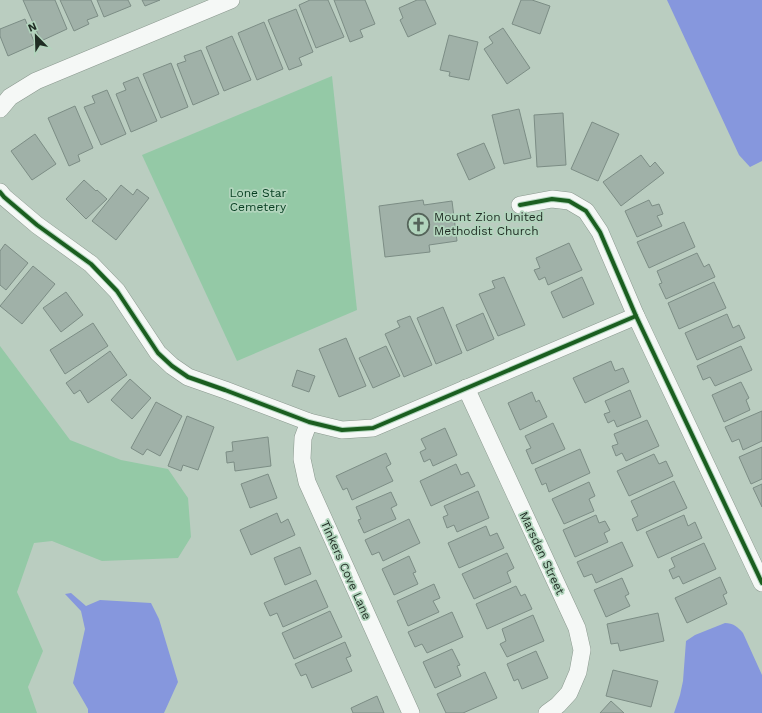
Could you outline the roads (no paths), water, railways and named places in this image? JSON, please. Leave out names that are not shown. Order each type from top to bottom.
[{"type":"street","points":[[0,109],[10,98],[36,82],[231,0]]},
{"type":"street","points":[[0,192],[37,225],[91,264],[117,291],[158,353],[172,366],[188,377],[309,422],[342,430],[373,428],[636,316]]},
{"type":"street","points":[[520,205],[552,199],[569,201],[586,211],[600,232],[636,316],[762,583]]},
{"type":"street","name":"Marsden Street","points":[[466,388],[577,628],[582,650],[578,672],[569,693],[558,706],[547,713]]},
{"type":"street","name":"Tinkers Cove Lane","points":[[309,422],[303,438],[302,459],[307,482],[411,713]]},
{"type":"water","points":[[667,0],[762,0],[762,161],[750,167],[739,155]]},
{"type":"water","points":[[71,593],[86,606],[100,600],[151,603],[159,619],[178,682],[164,713],[88,713],[88,709],[73,683],[85,629],[81,611],[65,594]]},
{"type":"water","points":[[725,623],[735,626],[743,633],[762,675],[762,713],[674,713],[683,681],[686,641],[695,635]]},
{"type":"place","name":"Mount Zion United Methodist Church","points":[[418,224]]},
{"type":"park label","name":"Lone Star Cemetery","points":[[258,200]]}]
